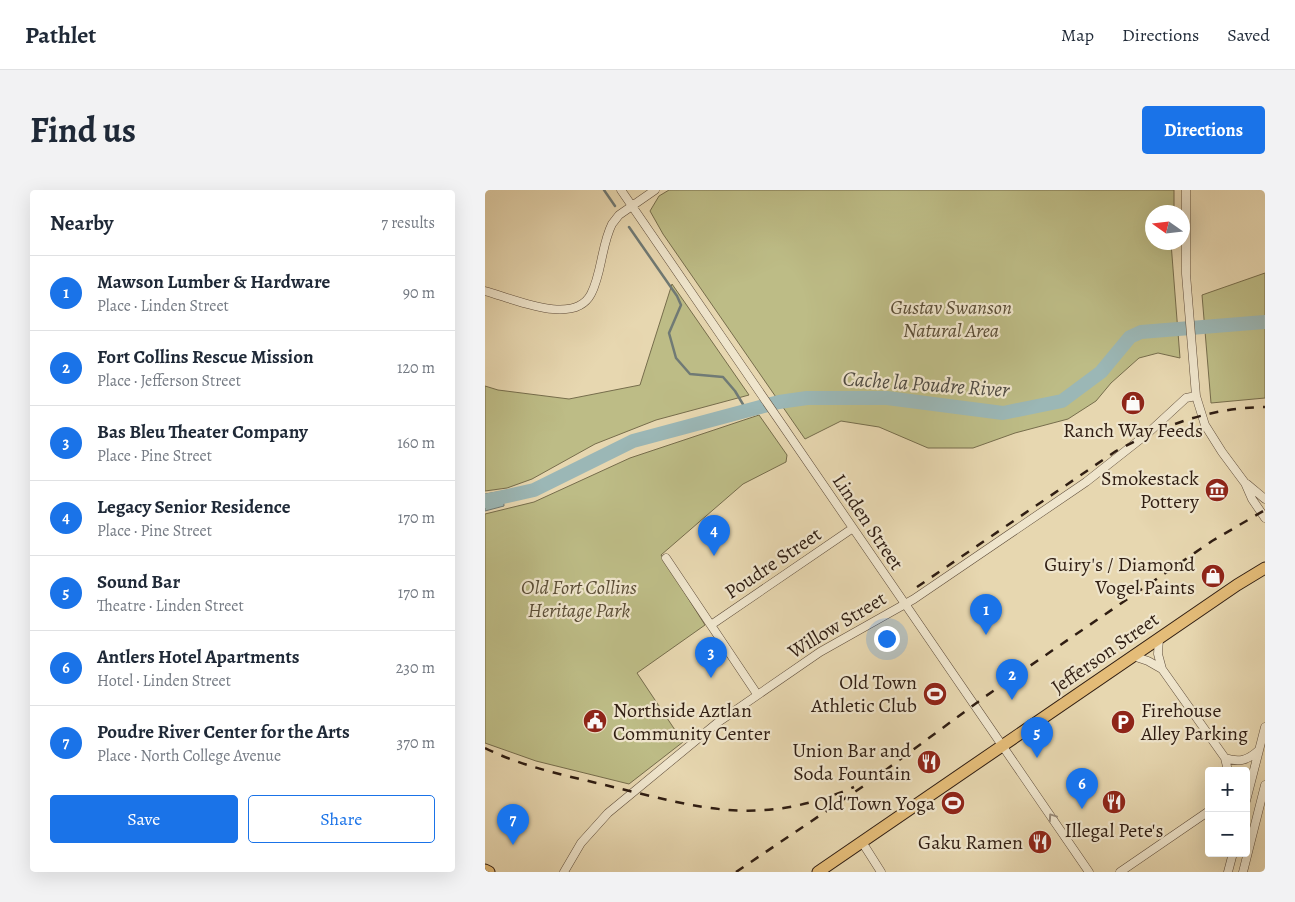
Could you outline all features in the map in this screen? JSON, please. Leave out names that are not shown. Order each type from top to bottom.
[{"type":"highway","name":"Jefferson Street","points":[[818,872],[1236,585],[1265,568]]},
{"type":"highway","points":[[485,870],[489,872]]},
{"type":"street","name":"Linden Street","points":[[621,190],[1089,872]]},
{"type":"street","points":[[485,291],[556,310],[578,308],[591,294],[612,224],[619,215],[655,190]]},
{"type":"street","points":[[1186,190],[1187,284],[1196,396],[1205,425],[1245,483],[1252,499],[1265,518]]},
{"type":"street","name":"Willow Street","points":[[564,872],[581,843],[608,813],[689,745],[757,694],[820,652],[905,604],[1086,482],[1147,434],[1186,398],[1196,396]]},
{"type":"street","points":[[1245,483],[1265,500]]},
{"type":"street","name":"Poudre Street","points":[[711,625],[853,528]]},
{"type":"street","points":[[666,558],[757,694]]},
{"type":"street","points":[[1159,638],[1158,654],[1162,669],[1225,758],[1227,767]]},
{"type":"street","points":[[1133,656],[1148,661],[1162,669]]},
{"type":"street","points":[[1250,784],[1265,727]]},
{"type":"street","points":[[1225,758],[1241,761],[1250,758],[1259,750]]},
{"type":"street","points":[[1243,872],[1263,800],[1265,785]]},
{"type":"street","points":[[1250,799],[1263,800]]},
{"type":"street","points":[[1120,872],[1208,812]]},
{"type":"street","points":[[862,842],[881,872]]},
{"type":"street","points":[[1228,872],[1232,857]]},
{"type":"green space","name":"Gustav Swanson Natural Area","points":[[669,190],[1174,190],[1174,205],[1145,205],[1145,250],[1172,250],[1180,358],[1158,353],[1139,358],[1111,383],[1096,401],[1068,419],[1015,433],[973,448],[928,448],[879,427],[841,421],[805,439],[663,234],[650,211],[659,196]]},
{"type":"green space","points":[[1265,273],[1265,398],[1211,403],[1202,295]]},
{"type":"green space","points":[[672,284],[749,395],[656,420],[595,444],[532,479],[507,488],[485,491],[485,386],[498,390],[569,399],[640,385]]},
{"type":"green space","name":"Old Fort Collins Heritage Park","points":[[759,415],[787,455],[786,462],[743,484],[661,555],[705,625],[637,673],[683,742],[629,784],[536,761],[485,743],[485,514],[534,502],[630,458]]},
{"type":"water","points":[[503,491],[504,506],[485,511],[485,494]]},
{"type":"waterway","points":[[604,190],[615,206]]},
{"type":"waterway","points":[[629,227],[677,296],[681,305],[669,333],[676,358],[690,374],[723,377],[735,391],[747,411]]},
{"type":"waterway","name":"Cache la Poudre River","points":[[485,501],[534,490],[633,441],[779,402],[807,398],[887,398],[1003,413],[1062,401],[1101,372],[1130,337],[1141,332],[1265,322]]},
{"type":"railway","points":[[917,587],[1116,451],[1152,433],[1188,420],[1225,411],[1265,407]]},
{"type":"railway","points":[[736,872],[868,783],[986,696],[1212,541],[1265,510]]},
{"type":"railway","points":[[485,748],[499,755],[559,774],[701,807],[730,810],[788,807],[820,800],[854,787]]},
{"type":"place","name":"Ranch Way Feeds","points":[[1133,403]]},
{"type":"place","name":"Smokestack Pottery","points":[[1217,490]]},
{"type":"place","name":"Legacy Senior Residence","points":[[714,556]]},
{"type":"place","name":"Guiry's / Diamond Vogel Paints","points":[[1213,576]]},
{"type":"place","name":"Mawson Lumber & Hardware","points":[[986,635]]},
{"type":"place","name":"Bas Bleu Theater Company","points":[[711,678]]},
{"type":"place","name":"Old Town Athletic Club","points":[[935,694]]},
{"type":"place","name":"Fort Collins Rescue Mission","points":[[1012,700]]},
{"type":"place","name":"Northside Aztlan Community Center","points":[[595,721]]},
{"type":"place","name":"Firehouse Alley Parking","points":[[1123,722]]},
{"type":"place","name":"Sound Bar","points":[[1037,758]]},
{"type":"place","name":"Union Bar and Soda Fountain","points":[[929,762]]},
{"type":"place","name":"Illegal Pete's","points":[[1114,802]]},
{"type":"place","name":"Old Town Yoga","points":[[953,803]]},
{"type":"place","name":"Antlers Hotel Apartments","points":[[1082,809]]},
{"type":"place","name":"Gaku Ramen","points":[[1040,842]]},
{"type":"place","name":"Poudre River Center for the Arts","points":[[513,845]]}]
